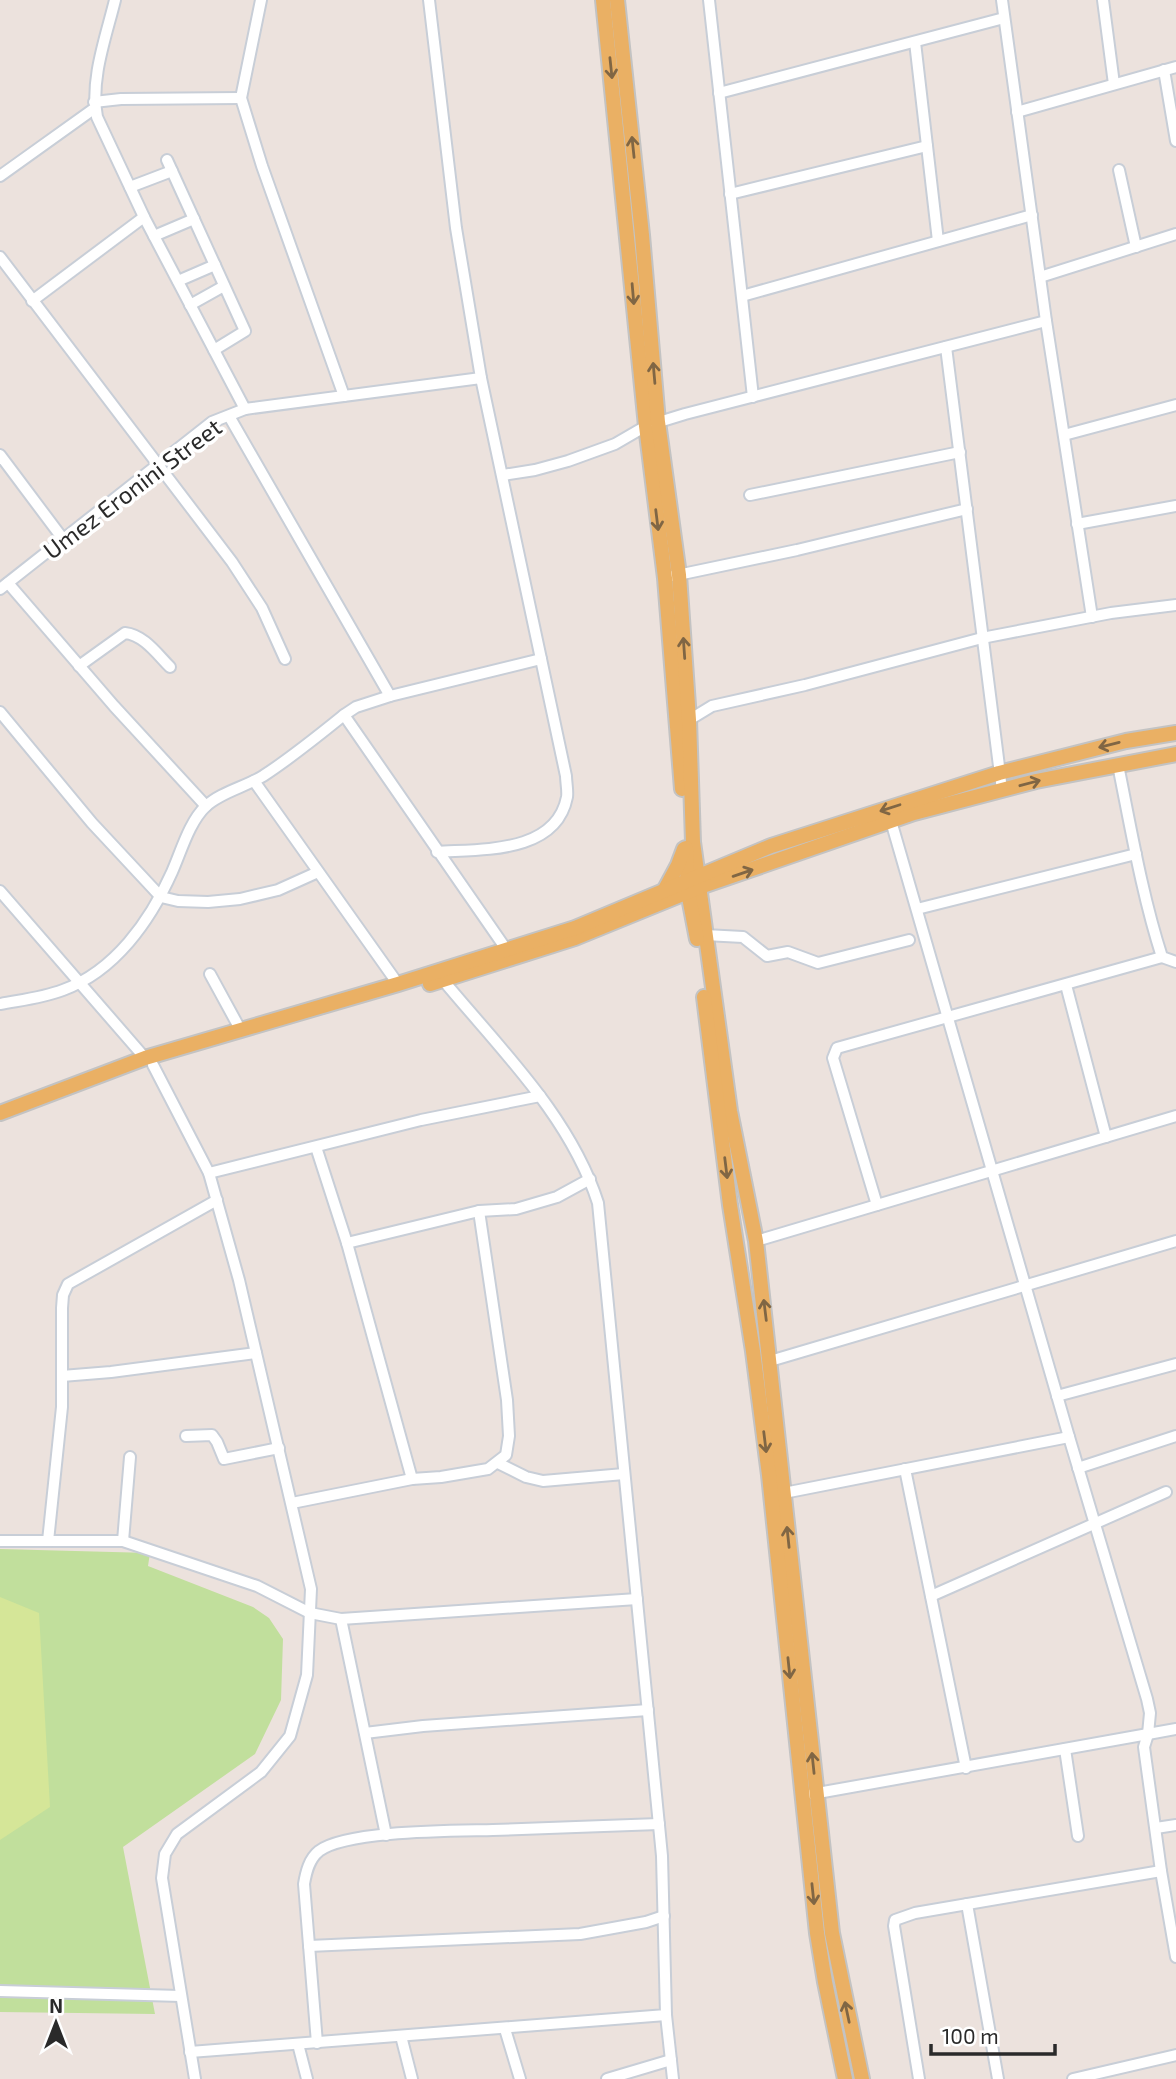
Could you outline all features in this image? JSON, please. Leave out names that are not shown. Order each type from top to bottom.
[{"type":"main road","points":[[603,0],[689,720],[690,841],[664,891]]},
{"type":"main road","points":[[617,0],[642,234],[652,424]]},
{"type":"main road","points":[[672,577],[695,930],[730,1205],[784,1493],[825,1982],[845,2079]]},
{"type":"main road","points":[[0,1123],[149,1062],[443,980],[575,938],[771,846],[999,773],[1126,741],[1176,733]]},
{"type":"main road","points":[[0,1113],[240,1029],[398,984],[575,928],[664,891],[694,884],[914,813],[1036,781],[1176,754]]},
{"type":"main road","points":[[690,841],[705,858],[733,862]]},
{"type":"main road","points":[[694,884],[705,935],[730,1111],[756,1241],[770,1361],[766,1393],[809,1795],[832,1933],[862,2079]]},
{"type":"street","points":[[115,0],[96,83],[97,117],[144,217],[245,409]]},
{"type":"street","points":[[261,0],[242,98],[262,166],[344,396]]},
{"type":"street","points":[[429,0],[454,215],[481,378],[566,776],[567,796],[561,812],[545,832],[527,842],[497,848],[437,852]]},
{"type":"street","points":[[709,0],[753,397]]},
{"type":"street","points":[[1002,0],[1046,321],[1092,617]]},
{"type":"street","points":[[1103,0],[1114,84]]},
{"type":"street","points":[[719,93],[1004,18]]},
{"type":"street","points":[[915,42],[938,241]]},
{"type":"street","points":[[1017,112],[1176,67]]},
{"type":"street","points":[[1164,70],[1176,141]]},
{"type":"street","points":[[0,176],[95,105],[121,99],[242,98]]},
{"type":"street","points":[[730,194],[927,146]]},
{"type":"street","points":[[130,187],[169,166],[245,331],[214,350]]},
{"type":"street","points":[[1119,170],[1136,247]]},
{"type":"street","points":[[741,296],[1032,215]]},
{"type":"street","points":[[32,301],[144,217]]},
{"type":"street","points":[[154,236],[194,219]]},
{"type":"street","points":[[1040,277],[1176,234]]},
{"type":"street","points":[[0,257],[232,562],[262,608],[285,659]]},
{"type":"street","points":[[178,281],[215,265]]},
{"type":"street","points":[[190,305],[224,286]]},
{"type":"street","points":[[503,475],[568,461],[615,444],[652,424],[1046,321]]},
{"type":"street","points":[[946,347],[1002,790]]},
{"type":"street","name":"Umez Eronini Street","points":[[4,586],[212,422],[245,409],[481,378]]},
{"type":"street","points":[[1063,435],[1176,405]]},
{"type":"street","points":[[229,416],[390,696]]},
{"type":"street","points":[[750,495],[960,452]]},
{"type":"street","points":[[0,455],[63,539]]},
{"type":"street","points":[[1077,524],[1176,506]]},
{"type":"street","points":[[672,577],[967,509]]},
{"type":"street","points":[[4,586],[206,806]]},
{"type":"street","points":[[689,720],[712,706],[805,685],[982,638],[1092,617],[1176,605]]},
{"type":"street","points":[[79,666],[125,633],[134,634],[144,641],[170,667]]},
{"type":"street","points":[[0,1004],[41,997],[80,983],[111,962],[145,922],[161,897],[194,823],[206,806],[254,781],[356,707],[390,696],[541,659]]},
{"type":"street","points":[[0,712],[92,823],[161,897],[178,901],[208,902],[240,899],[278,890],[318,872]]},
{"type":"street","points":[[344,715],[506,949]]},
{"type":"street","points":[[1118,765],[1136,854],[1162,957]]},
{"type":"street","points":[[254,781],[398,984]]},
{"type":"street","points":[[891,821],[1147,1699],[1150,1713],[1144,1747],[1176,1956]]},
{"type":"street","points":[[917,909],[1136,854]]},
{"type":"street","points":[[0,891],[149,1062],[209,1173],[239,1280],[312,1589],[307,1675],[290,1736],[261,1772],[177,1834],[165,1854],[162,1878],[195,2079]]},
{"type":"street","points":[[705,935],[743,937],[767,956],[788,952],[818,963],[909,940]]},
{"type":"street","points":[[877,1205],[834,1054],[837,1048],[1162,957],[1176,962]]},
{"type":"street","points":[[211,974],[240,1029]]},
{"type":"street","points":[[443,980],[551,1109],[590,1179],[598,1203],[659,1824],[666,2015],[673,2079]]},
{"type":"street","points":[[1066,985],[1106,1137]]},
{"type":"street","points":[[209,1173],[421,1120],[540,1096]]},
{"type":"street","points":[[756,1241],[1176,1116]]},
{"type":"street","points":[[316,1147],[347,1243],[412,1479]]},
{"type":"street","points":[[347,1243],[479,1211],[516,1209],[557,1197],[590,1179]]},
{"type":"street","points":[[48,1541],[62,1407],[63,1295],[68,1284],[217,1200]]},
{"type":"street","points":[[292,1503],[412,1479],[488,1469],[506,1455],[509,1424],[479,1211]]},
{"type":"street","points":[[770,1361],[1176,1241]]},
{"type":"street","points":[[62,1376],[256,1353]]},
{"type":"street","points":[[1057,1396],[1176,1364]]},
{"type":"street","points":[[186,1436],[212,1435],[224,1459],[279,1448]]},
{"type":"street","points":[[1078,1468],[1176,1436]]},
{"type":"street","points":[[784,1493],[1069,1437]]},
{"type":"street","points":[[123,1541],[130,1457]]},
{"type":"street","points":[[498,1463],[526,1477],[543,1480],[624,1474]]},
{"type":"street","points":[[905,1469],[967,1768]]},
{"type":"street","points":[[931,1596],[1166,1492]]},
{"type":"street","points":[[0,1541],[123,1541],[257,1586],[310,1613],[341,1619],[637,1598]]},
{"type":"street","points":[[341,1619],[386,1835]]},
{"type":"street","points":[[365,1733],[423,1726],[648,1710]]},
{"type":"street","points":[[809,1795],[1176,1729]]},
{"type":"street","points":[[1065,1749],[1078,1836]]},
{"type":"street","points":[[317,2043],[304,1884],[307,1867],[318,1852],[336,1842],[386,1835],[659,1824]]},
{"type":"street","points":[[1156,1828],[1176,1825]]},
{"type":"street","points":[[919,2079],[895,1920],[915,1913],[1161,1871]]},
{"type":"street","points":[[967,1904],[998,2079]]},
{"type":"street","points":[[309,1946],[580,1934],[664,1916]]},
{"type":"street","points":[[0,1991],[181,1996]]},
{"type":"street","points":[[190,2052],[666,2015]]},
{"type":"street","points":[[505,2029],[520,2079]]},
{"type":"street","points":[[401,2036],[412,2079]]},
{"type":"street","points":[[298,2044],[307,2079]]},
{"type":"street","points":[[1073,2079],[1176,2055]]},
{"type":"street","points":[[607,2079],[671,2060]]},
{"type":"green space","points":[[0,1549],[150,1553],[148,1566],[253,1607],[269,1618],[283,1639],[281,1700],[255,1754],[123,1847],[155,2014],[0,2012]]},
{"type":"green space","points":[[0,1597],[39,1613],[50,1807],[0,1840]]}]
